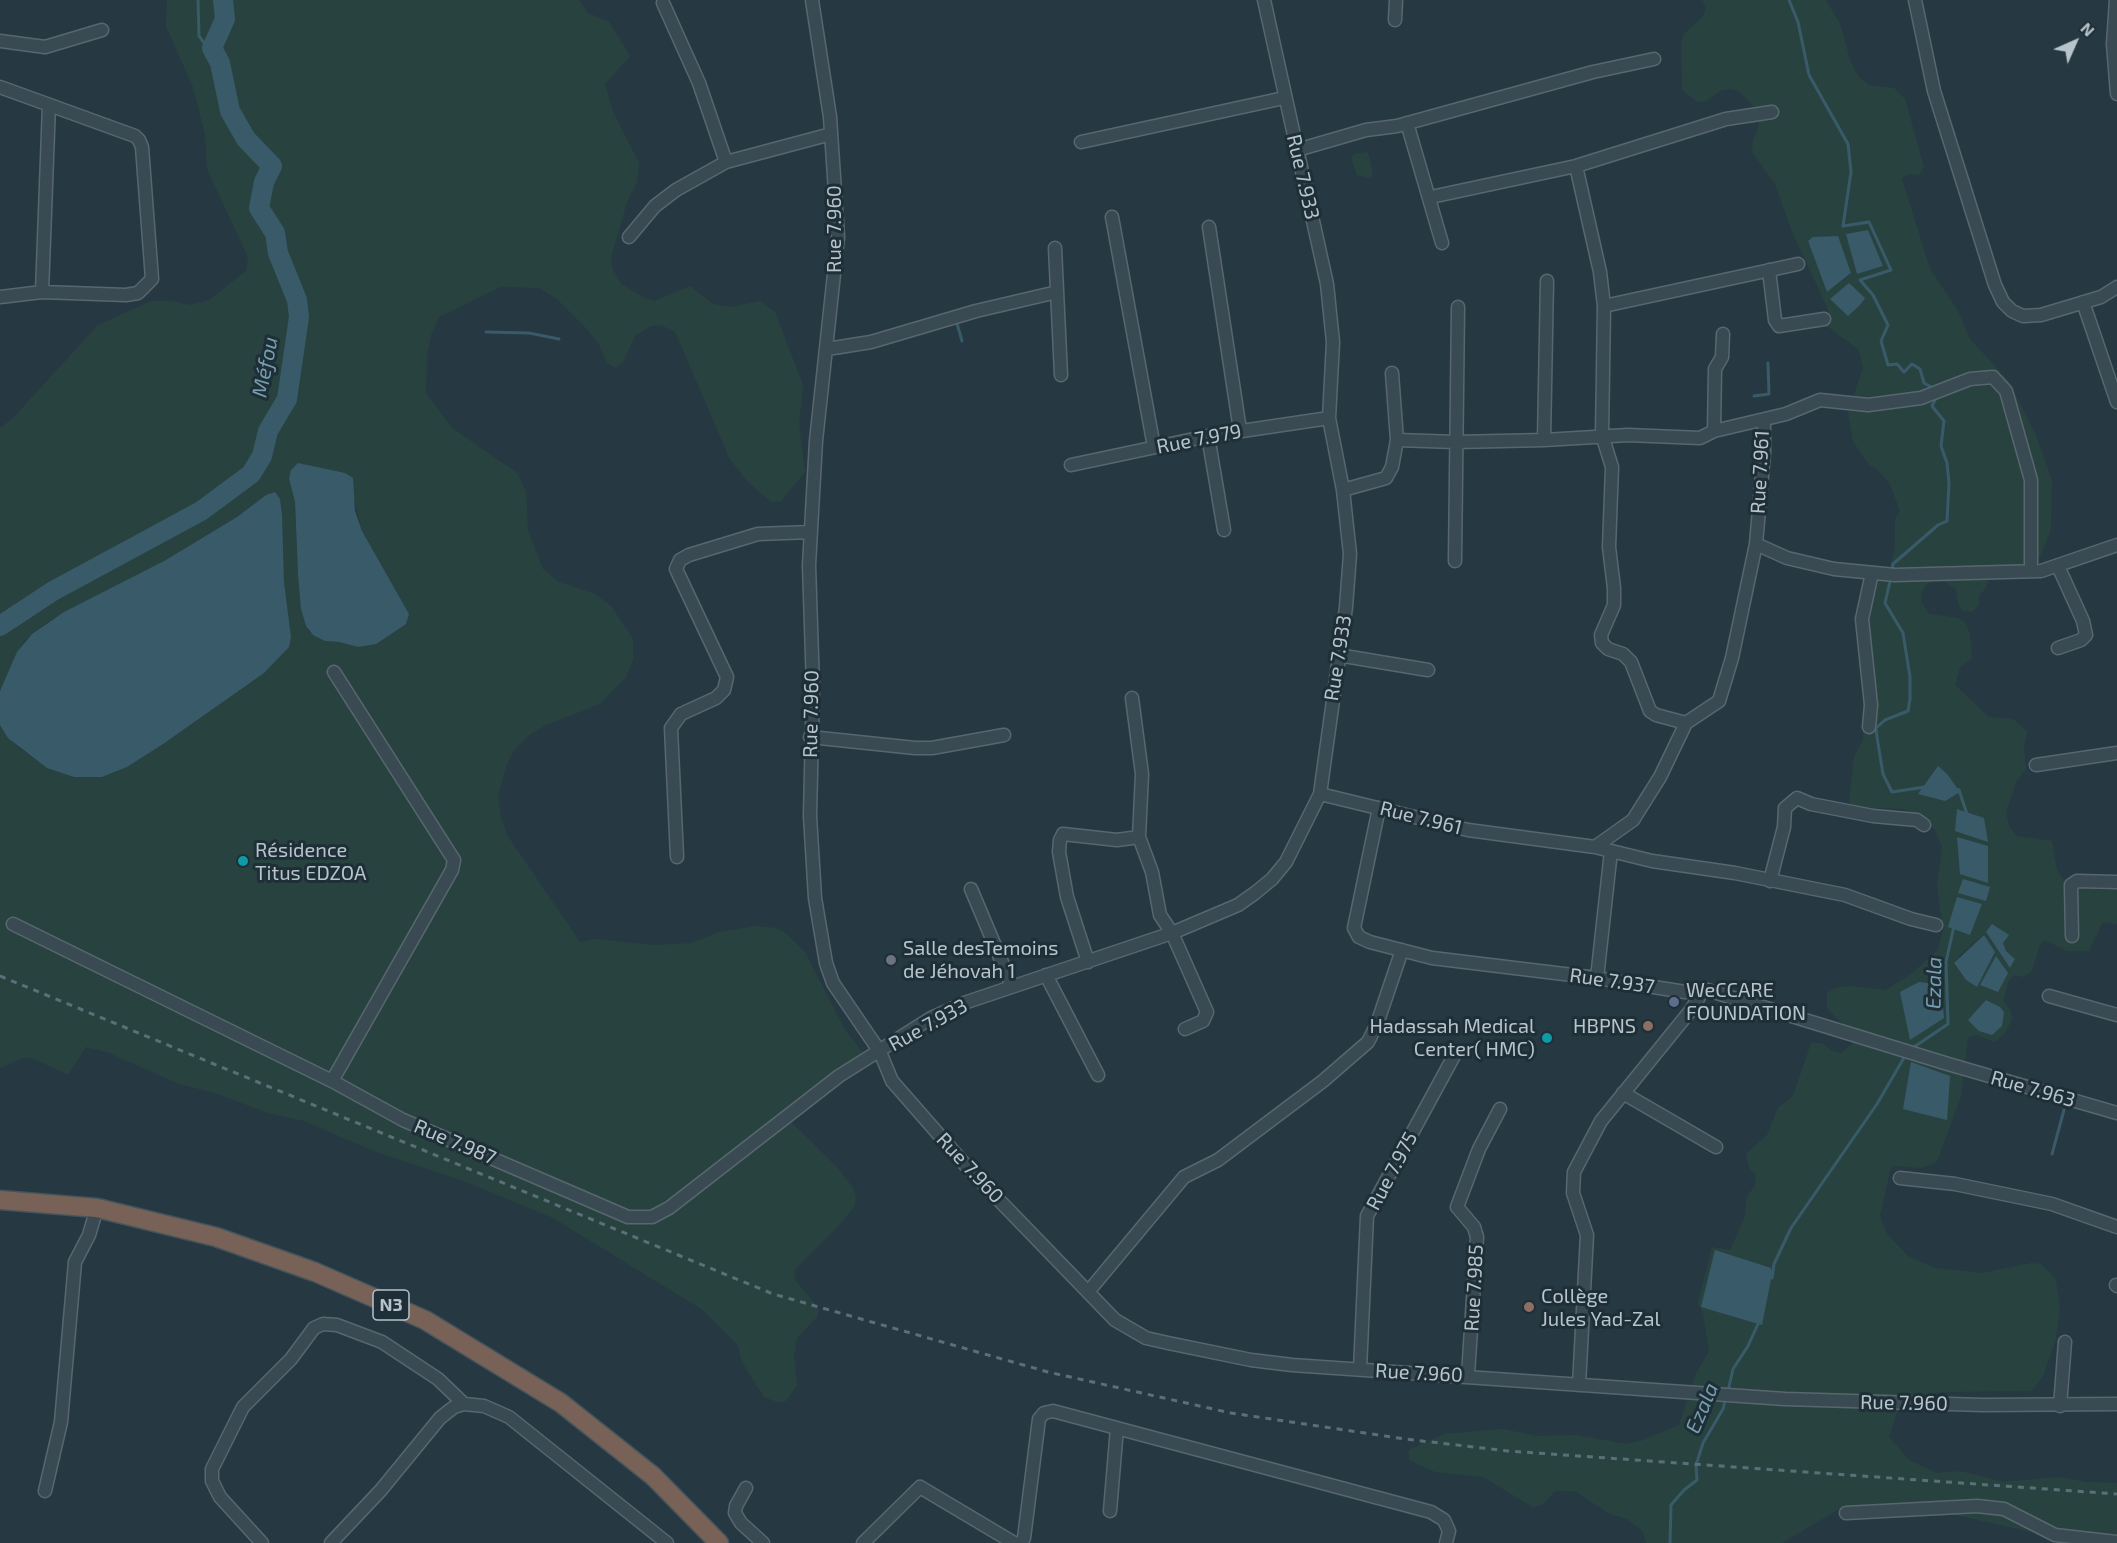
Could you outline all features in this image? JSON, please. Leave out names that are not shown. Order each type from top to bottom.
[{"type":"highway","name":"N3","points":[[0,1200],[97,1208],[216,1237],[315,1272],[425,1320],[561,1403],[653,1476],[720,1543]]},
{"type":"street","name":"Rue 7.960","points":[[812,0],[831,134],[837,237],[816,441],[809,565],[813,687],[810,737],[811,861],[826,963],[842,999],[880,1052],[885,1068],[901,1092],[968,1168],[1115,1320],[1146,1338],[1251,1360],[1828,1401],[2060,1406],[2117,1404]]},
{"type":"street","name":"Rue 7.933","points":[[880,1052],[931,1018],[964,1003],[1172,933],[1239,904],[1272,879],[1296,845],[1320,794],[1346,607],[1350,554],[1343,490],[1329,418],[1333,342],[1330,310],[1319,246],[1284,98],[1264,0]]},
{"type":"street","points":[[1395,20],[1396,0]]},
{"type":"street","points":[[1915,0],[1927,67],[1995,285],[2003,302],[2012,311],[2023,316],[2041,315],[2101,297],[2117,287]]},
{"type":"street","points":[[2116,0],[2113,44],[2117,94]]},
{"type":"street","points":[[663,3],[699,83],[726,162]]},
{"type":"street","points":[[0,41],[45,47],[102,30]]},
{"type":"street","points":[[1297,150],[1366,130],[1407,123],[1593,72],[1654,59]]},
{"type":"street","points":[[0,87],[135,136],[139,140],[152,279],[138,292],[126,295],[42,292],[0,297]]},
{"type":"street","points":[[1081,142],[1284,98]]},
{"type":"street","points":[[42,292],[49,105]]},
{"type":"street","points":[[1431,197],[1576,166],[1725,119],[1772,112]]},
{"type":"street","points":[[1407,123],[1431,197],[1442,243]]},
{"type":"street","points":[[629,237],[655,206],[669,195],[726,162],[831,134]]},
{"type":"street","points":[[1576,166],[1600,273],[1604,306],[1602,435],[1610,453],[1612,467],[1609,547],[1614,605],[1601,635],[1602,643],[1608,649],[1623,654],[1631,662],[1650,711],[1656,715],[1686,723],[1656,784],[1633,820],[1595,848]]},
{"type":"street","points":[[1112,217],[1154,447]]},
{"type":"street","points":[[1209,227],[1240,430]]},
{"type":"street","points":[[1055,248],[1061,375]]},
{"type":"street","points":[[1604,306],[1798,264]]},
{"type":"street","points":[[1768,270],[1775,320],[1779,326],[1824,319]]},
{"type":"street","points":[[1544,440],[1547,281]]},
{"type":"street","points":[[826,350],[872,342],[976,311],[1057,292]]},
{"type":"street","points":[[2083,302],[2117,402]]},
{"type":"street","points":[[1455,561],[1458,307]]},
{"type":"street","points":[[1714,431],[1715,369],[1722,357],[1723,334]]},
{"type":"street","points":[[1343,490],[1386,478],[1392,467],[1397,440],[1392,374]]},
{"type":"street","points":[[1764,421],[1820,400],[1868,405],[1921,398],[1970,379],[1993,377],[2006,391],[2031,480],[2031,571]]},
{"type":"street","name":"Rue 7.979","points":[[1071,465],[1240,430],[1329,418]]},
{"type":"street","name":"Rue 7.961","points":[[1397,440],[1456,442],[1544,440],[1602,435],[1700,438],[1714,431],[1764,421],[1764,453],[1756,544],[1732,658],[1719,701],[1686,723]]},
{"type":"street","points":[[1208,436],[1224,530]]},
{"type":"street","points":[[677,857],[671,728],[681,714],[716,698],[724,690],[727,678],[676,569],[680,560],[689,555],[758,534],[811,532]]},
{"type":"street","points":[[1756,544],[1787,558],[1834,569],[1891,575],[2031,571],[2058,566],[2117,545]]},
{"type":"street","points":[[2058,566],[2083,621],[2086,635],[2081,640],[2058,648]]},
{"type":"street","points":[[1869,727],[1871,705],[1862,619],[1872,573]]},
{"type":"street","points":[[1338,655],[1428,670]]},
{"type":"street","points":[[332,1082],[452,870],[454,860],[334,672]]},
{"type":"street","points":[[1132,698],[1142,774],[1139,837],[1152,872],[1158,909],[1172,933],[1207,1012],[1203,1021],[1185,1029]]},
{"type":"street","points":[[810,737],[924,748],[1004,735]]},
{"type":"street","points":[[2036,765],[2117,753]]},
{"type":"street","name":"Rue 7.961","points":[[1320,794],[1468,830],[1611,850],[1652,861],[1845,896],[1911,919],[1936,925]]},
{"type":"street","points":[[1770,881],[1784,827],[1785,808],[1797,798],[1811,804],[1873,816],[1917,820],[1924,825]]},
{"type":"street","name":"Rue 7.937","points":[[1379,808],[1354,928],[1359,937],[1370,942],[1432,958],[1598,978],[1685,992],[1704,989],[1948,1064]]},
{"type":"street","points":[[1088,962],[1067,897],[1059,852],[1060,840],[1063,834],[1117,840],[1139,837]]},
{"type":"street","points":[[1598,978],[1611,850]]},
{"type":"street","points":[[2072,936],[2071,885],[2077,881],[2117,882]]},
{"type":"street","points":[[971,889],[1012,986]]},
{"type":"street","name":"Rue 7.987","points":[[13,924],[332,1082],[403,1120],[628,1217],[652,1217],[669,1208],[839,1076],[880,1052]]},
{"type":"street","points":[[1088,1292],[1184,1177],[1218,1160],[1323,1081],[1368,1042],[1377,1024],[1402,950]]},
{"type":"street","points":[[1046,975],[1098,1075]]},
{"type":"street","points":[[1579,1384],[1587,1235],[1573,1193],[1574,1172],[1601,1121],[1691,1010],[1704,989]]},
{"type":"street","points":[[2049,996],[2117,1015]]},
{"type":"street","name":"Rue 7.975","points":[[1360,1369],[1367,1216],[1455,1054]]},
{"type":"street","name":"Rue 7.963","points":[[1948,1064],[2117,1113]]},
{"type":"street","points":[[1623,1093],[1716,1147]]},
{"type":"street","name":"Rue 7.985","points":[[1468,1375],[1477,1237],[1474,1227],[1457,1208],[1479,1149],[1500,1109]]},
{"type":"street","points":[[1900,1178],[1955,1184],[2052,1204],[2117,1227]]},
{"type":"street","points":[[45,1491],[61,1422],[75,1262],[89,1235],[97,1208]]},
{"type":"street","points":[[262,1543],[220,1497],[212,1480],[212,1469],[243,1407],[291,1359],[314,1328],[323,1324],[337,1325],[381,1342],[438,1379],[464,1404]]},
{"type":"street","points":[[2060,1406],[2065,1342]]},
{"type":"street","points":[[332,1543],[381,1490],[440,1418],[454,1407],[464,1404],[484,1406],[508,1417],[667,1543]]},
{"type":"street","points":[[1021,1543],[1024,1538],[1039,1419],[1044,1413],[1053,1411],[1431,1512],[1444,1520],[1449,1531],[1446,1543]]},
{"type":"street","points":[[1110,1511],[1117,1428]]},
{"type":"street","points":[[863,1543],[920,1487],[1014,1543]]},
{"type":"street","points":[[746,1488],[736,1506],[735,1513],[741,1523],[763,1543]]},
{"type":"street","points":[[1846,1513],[1977,1506],[2004,1509],[2055,1539],[2117,1542]]},
{"type":"green space","points":[[167,0],[579,0],[588,13],[609,22],[630,56],[605,84],[613,112],[639,163],[637,182],[627,202],[611,258],[612,268],[621,284],[646,299],[655,301],[690,286],[713,304],[732,307],[760,301],[775,312],[803,385],[799,423],[805,472],[781,501],[771,502],[748,482],[730,459],[675,332],[661,325],[651,326],[635,336],[623,362],[616,368],[607,363],[599,344],[587,329],[557,299],[540,288],[500,287],[439,317],[431,335],[427,355],[426,393],[452,428],[517,473],[526,491],[528,531],[543,569],[559,582],[595,594],[611,606],[633,639],[633,659],[626,677],[600,704],[546,725],[529,735],[515,749],[506,766],[498,797],[507,835],[580,942],[594,939],[654,945],[692,943],[719,932],[757,926],[776,928],[784,932],[805,952],[845,1030],[862,1052],[857,1060],[789,1120],[837,1167],[853,1188],[856,1197],[854,1207],[842,1222],[794,1270],[795,1280],[819,1309],[817,1317],[797,1338],[794,1356],[797,1385],[786,1401],[777,1402],[764,1397],[742,1362],[738,1345],[703,1310],[553,1218],[464,1181],[374,1151],[304,1121],[268,1113],[215,1093],[179,1084],[107,1052],[86,1047],[68,1075],[32,1058],[22,1058],[0,1068],[0,725],[18,747],[47,768],[74,777],[102,777],[127,767],[201,717],[291,637],[284,582],[282,514],[280,499],[275,492],[266,495],[237,517],[164,561],[46,623],[24,641],[0,691],[0,428],[13,418],[98,325],[151,301],[171,301],[190,305],[209,300],[246,271],[248,257],[207,169],[205,134],[193,87],[166,26]],"holes":[[[289,479],[354,499],[362,531],[409,614],[358,647],[325,641],[309,632],[304,620],[298,574],[295,502]]]},
{"type":"green space","points":[[1702,0],[1826,0],[1840,24],[1851,63],[1858,76],[1869,85],[1894,88],[1905,99],[1924,167],[1919,175],[1909,174],[1902,179],[1930,269],[1958,311],[1970,339],[2008,380],[2035,433],[2052,480],[2051,529],[2040,557],[2034,564],[1989,576],[1986,588],[1979,595],[1979,605],[1972,612],[1963,611],[1958,604],[1956,589],[1941,579],[1927,584],[1922,592],[1921,602],[1929,614],[1958,618],[1966,624],[1970,634],[1972,658],[1960,667],[1955,685],[1989,717],[2013,719],[2027,732],[2024,748],[2026,769],[2017,780],[2006,812],[2009,826],[2017,836],[2052,841],[2057,870],[2065,882],[2099,890],[2117,889],[2117,924],[2103,922],[2089,951],[2067,951],[2045,940],[2040,945],[2031,972],[2023,977],[2014,975],[2008,982],[2003,1001],[2010,1009],[2012,1019],[2006,1032],[1995,1042],[1977,1035],[1968,1037],[1961,1096],[1938,1159],[1933,1164],[1920,1168],[1894,1166],[1890,1171],[1880,1216],[1887,1234],[1908,1256],[1935,1268],[1983,1273],[2031,1263],[2041,1264],[2055,1278],[2060,1308],[2056,1339],[2043,1376],[2031,1391],[1942,1392],[1914,1397],[1898,1409],[1889,1437],[1909,1460],[1936,1473],[1960,1471],[2004,1482],[2059,1477],[2086,1482],[2117,1483],[2117,1538],[2063,1539],[1951,1514],[1928,1516],[1889,1511],[1839,1509],[1782,1543],[1646,1543],[1643,1531],[1627,1519],[1608,1513],[1575,1491],[1555,1491],[1542,1505],[1533,1507],[1483,1477],[1435,1472],[1409,1460],[1409,1450],[1444,1434],[1502,1429],[1537,1436],[1576,1435],[1626,1444],[1641,1441],[1679,1425],[1696,1374],[1709,1351],[1703,1313],[1698,1304],[1712,1247],[1730,1250],[1744,1219],[1747,1197],[1755,1185],[1756,1175],[1749,1168],[1746,1154],[1767,1135],[1778,1108],[1793,1096],[1811,1043],[1822,1043],[1832,1051],[1841,1053],[1852,1044],[1853,1035],[1827,1008],[1827,993],[1835,988],[1850,986],[1885,990],[1910,975],[1938,950],[1943,931],[1937,885],[1942,847],[1935,830],[1921,816],[1904,809],[1876,808],[1863,819],[1856,813],[1849,801],[1854,757],[1863,740],[1866,702],[1865,670],[1858,647],[1860,609],[1873,577],[1889,570],[1895,548],[1895,519],[1900,511],[1890,484],[1877,469],[1869,465],[1853,441],[1848,413],[1863,368],[1861,358],[1858,349],[1828,327],[1828,309],[1792,232],[1775,184],[1753,153],[1752,144],[1759,125],[1754,107],[1741,93],[1732,89],[1722,90],[1706,101],[1697,102],[1682,90],[1681,43],[1684,34],[1704,15],[1706,6]],"holes":[[[1868,230],[1883,266],[1857,274],[1847,234]],[[1838,236],[1850,275],[1827,292],[1808,242],[1813,237]],[[1986,933],[2008,937],[2003,943],[2006,951],[2015,959],[2010,968]],[[1983,935],[1995,952],[1977,987],[1966,980],[1955,966],[1959,956]]]},
{"type":"green space","points":[[1368,152],[1373,174],[1370,178],[1357,175],[1351,158],[1354,154]]},
{"type":"water","points":[[1868,230],[1883,266],[1857,274],[1846,234]]},
{"type":"water","points":[[1838,236],[1851,273],[1827,292],[1808,241],[1813,237]]},
{"type":"water","points":[[1849,283],[1865,298],[1848,316],[1830,299]]},
{"type":"water","points":[[298,463],[345,473],[353,478],[355,511],[362,531],[409,614],[406,624],[376,644],[358,647],[325,641],[313,635],[306,626],[301,609],[295,502],[289,479],[291,470]]},
{"type":"water","points":[[275,492],[280,499],[282,514],[284,582],[291,637],[289,647],[264,673],[163,744],[127,767],[102,777],[74,777],[47,768],[8,738],[0,725],[0,691],[17,652],[32,634],[64,612],[164,561],[237,517],[266,495]]},
{"type":"water","points":[[1938,766],[1960,792],[1945,801],[1918,794]]},
{"type":"water","points":[[1957,809],[1984,818],[1988,842],[1955,831]]},
{"type":"water","points":[[1957,837],[1988,846],[1988,883],[1960,874]]},
{"type":"water","points":[[1963,879],[1990,887],[1986,901],[1958,893]]},
{"type":"water","points":[[1957,897],[1982,904],[1970,935],[1948,927]]},
{"type":"water","points":[[1992,924],[2009,935],[2003,943],[2006,951],[2015,959],[2010,968],[1986,932]]},
{"type":"water","points":[[1984,935],[1995,952],[1977,987],[1966,980],[1954,963]]},
{"type":"water","points":[[1996,956],[2008,973],[1998,992],[1980,985]]},
{"type":"water","points":[[1919,982],[1938,984],[1935,993],[1943,1007],[1944,1018],[1910,1040],[1900,992]]},
{"type":"water","points":[[1986,1000],[2000,1007],[2004,1012],[2002,1026],[1992,1035],[1979,1031],[1968,1020]]},
{"type":"water","points":[[1911,1062],[1950,1076],[1947,1120],[1903,1109]]},
{"type":"water","points":[[1715,1250],[1771,1268],[1772,1274],[1762,1325],[1701,1307]]},
{"type":"waterway","points":[[198,0],[199,36],[205,44]]},
{"type":"waterway","name":"Méfou","points":[[0,626],[53,591],[201,511],[251,474],[262,456],[268,431],[287,399],[299,317],[297,300],[278,253],[275,233],[259,208],[264,182],[272,166],[246,139],[230,111],[220,63],[212,48],[225,19],[223,0]]},
{"type":"waterway","points":[[1789,0],[1798,22],[1809,75],[1848,144],[1851,172],[1843,226],[1869,222],[1891,270],[1860,280],[1873,295],[1888,325],[1881,341],[1888,365],[1897,364],[1904,372],[1912,364],[1920,369],[1924,383],[1933,388]]},
{"type":"waterway","points":[[956,320],[962,341]]},
{"type":"waterway","points":[[486,332],[529,333],[559,339]]},
{"type":"waterway","points":[[1754,396],[1769,394],[1768,363]]},
{"type":"waterway","points":[[1892,570],[1893,564],[1938,525],[1947,521],[1949,483],[1947,463],[1941,446],[1944,421],[1932,406],[1937,396]]},
{"type":"waterway","name":"Ezala","points":[[1891,577],[1885,603],[1903,633],[1910,677],[1910,699],[1908,711],[1885,720],[1876,728],[1877,737],[1883,774],[1892,792],[1925,787]]},
{"type":"waterway","name":"Ezala","points":[[1955,789],[1959,790],[1967,814]]},
{"type":"waterway","name":"Ezala","points":[[1911,1049],[1948,1024],[1946,962],[1954,926]]},
{"type":"waterway","name":"Ezala","points":[[1772,1278],[1774,1264],[1791,1228],[1877,1104],[1905,1056]]},
{"type":"waterway","points":[[2052,1154],[2064,1110]]},
{"type":"waterway","name":"Ezala","points":[[1728,1391],[1733,1369],[1748,1346],[1758,1324]]},
{"type":"waterway","points":[[1670,1543],[1671,1505],[1684,1490],[1697,1480],[1696,1465],[1703,1443],[1723,1409],[1726,1397]]},
{"type":"railway","points":[[0,976],[773,1294],[1048,1372],[1231,1413],[1405,1439],[1508,1451],[2117,1494]]},
{"type":"place","name":"Résidence Titus EDZOA","points":[[243,861]]},
{"type":"place","name":"Salle desTemoins de Jéhovah 1","points":[[891,960]]},
{"type":"place","name":"WeCCARE FOUNDATION","points":[[1674,1002]]},
{"type":"place","name":"HBPNS","points":[[1648,1026]]},
{"type":"place","name":"Hadassah Medical Center( HMC)","points":[[1547,1038]]},
{"type":"place","name":"Collège Jules Yad-Zal","points":[[1529,1307]]}]
